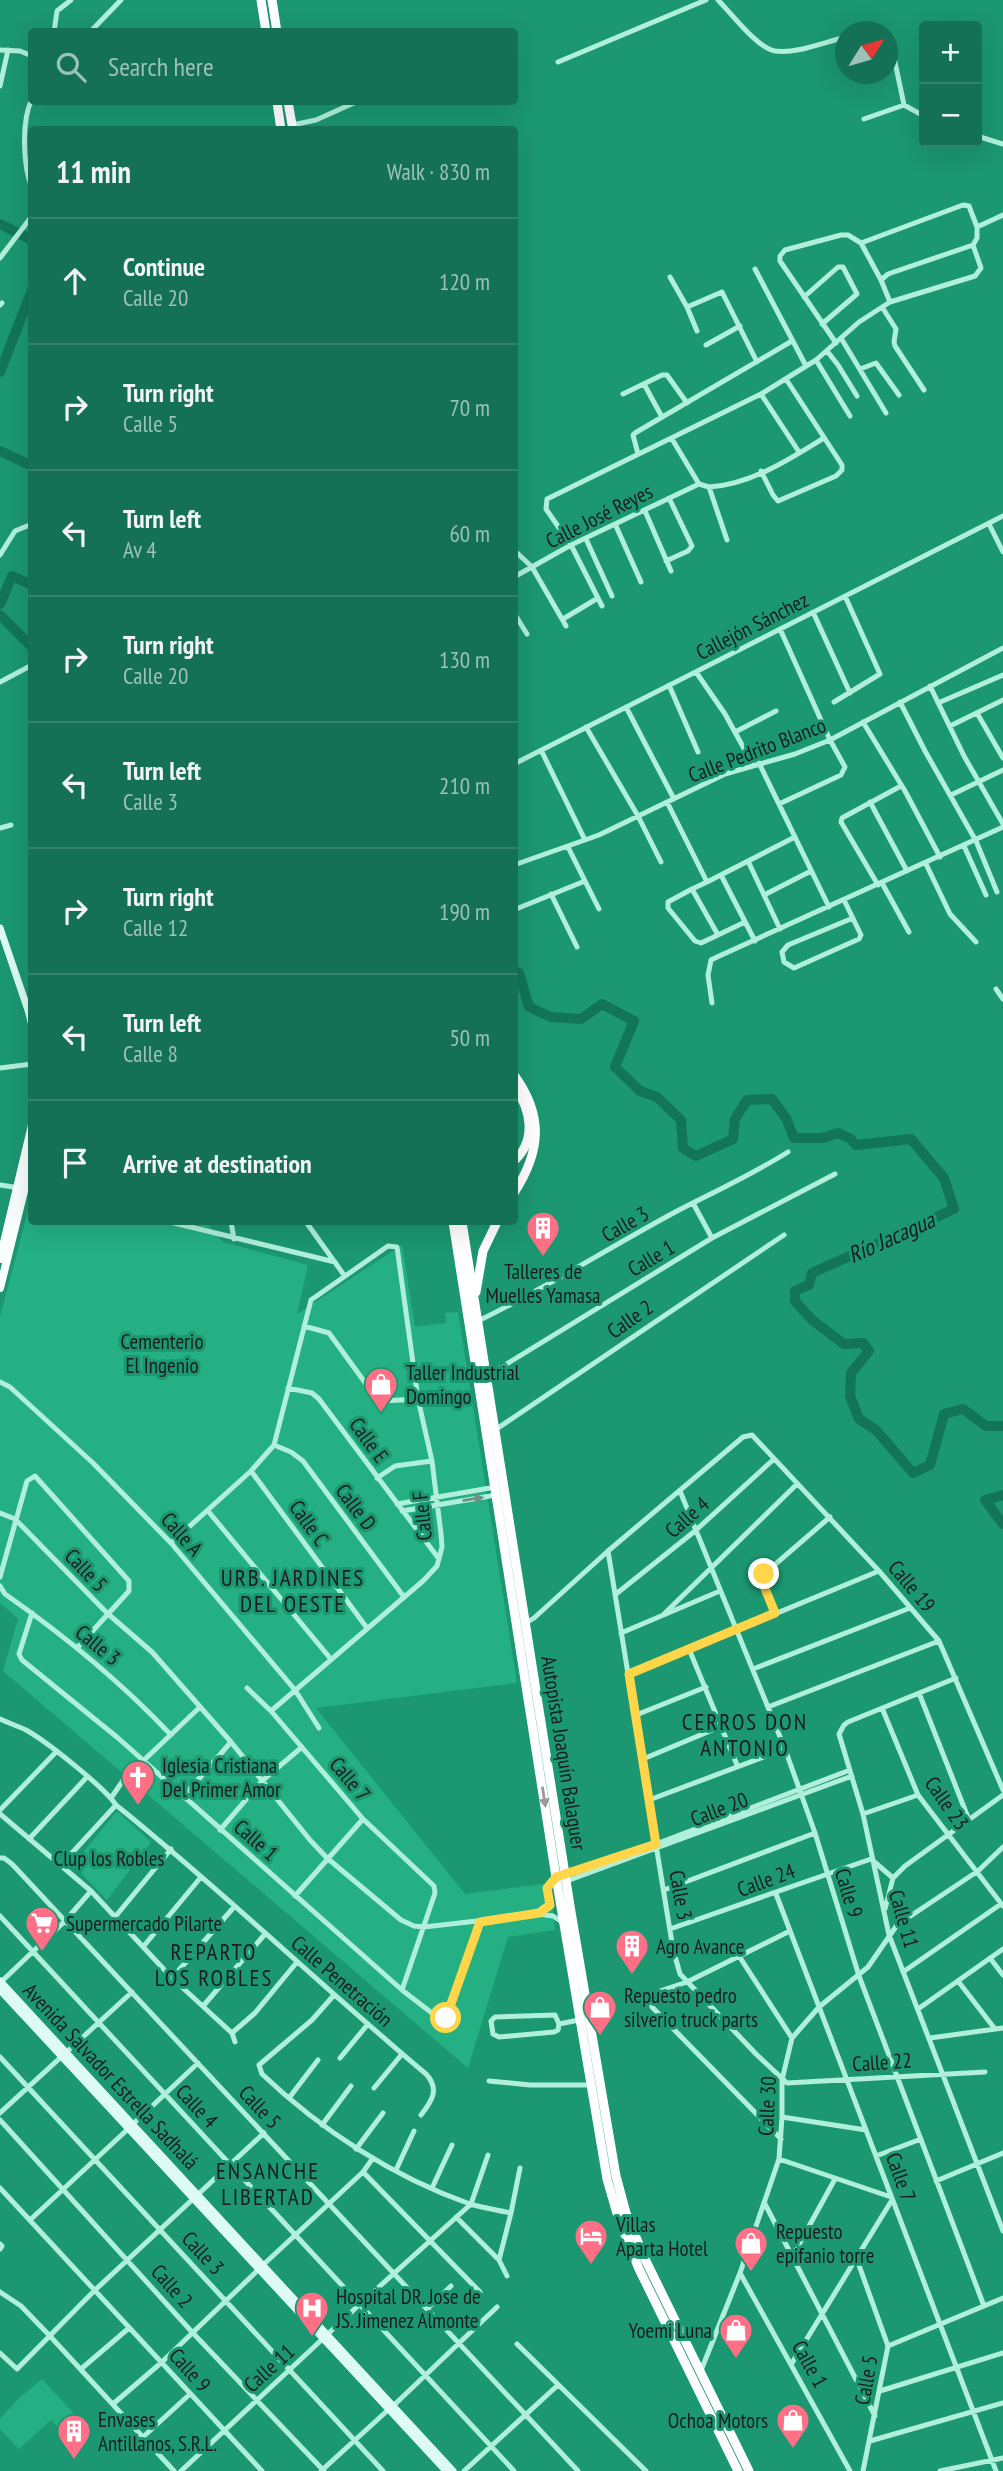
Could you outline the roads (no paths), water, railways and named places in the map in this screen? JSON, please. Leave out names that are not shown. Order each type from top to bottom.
[{"type":"highway","points":[[261,0],[265,28]]},
{"type":"highway","points":[[272,0],[276,28]]},
{"type":"highway","points":[[277,105],[279,126]]},
{"type":"highway","points":[[288,105],[292,126]]},
{"type":"highway","points":[[518,1080],[533,1108],[536,1123],[534,1151],[518,1185]]},
{"type":"highway","points":[[518,1093],[527,1110],[529,1131],[526,1146],[518,1156]]},
{"type":"highway","name":"Autopista Joaquín Balaguer","points":[[453,1225],[561,1879],[620,2194],[645,2259],[749,2471]]},
{"type":"highway","name":"Autopista Joaquín Balaguer","points":[[463,1225],[526,1623],[561,1879],[562,1913],[607,2179],[618,2217],[639,2269],[738,2471]]},
{"type":"highway","points":[[474,1301],[483,1251],[495,1225]]},
{"type":"highway","points":[[550,1899],[562,1913]]},
{"type":"main road","points":[[0,928],[28,1006]]},
{"type":"main road","points":[[0,1288],[28,1148]]},
{"type":"main road","points":[[0,1259],[28,1169]]},
{"type":"main road","name":"Avenida Salvador Estrella Sadhalá","points":[[0,1982],[62,2054]]},
{"type":"main road","name":"Avenida Salvador Estrella Sadhalá","points":[[0,1990],[261,2268],[446,2471]]},
{"type":"main road","name":"Avenida Salvador Estrella Sadhalá","points":[[390,2408],[453,2471]]},
{"type":"street","points":[[55,28],[57,11],[71,0]]},
{"type":"street","points":[[94,28],[121,0]]},
{"type":"street","points":[[558,62],[706,0]]},
{"type":"street","points":[[718,0],[759,43],[775,51],[835,39]]},
{"type":"street","points":[[0,50],[28,54]]},
{"type":"street","points":[[0,86],[8,50]]},
{"type":"street","points":[[898,76],[904,105]]},
{"type":"street","points":[[28,170],[25,156],[26,125],[31,105]]},
{"type":"street","points":[[295,126],[349,105]]},
{"type":"street","points":[[864,119],[904,105],[919,113]]},
{"type":"street","points":[[982,137],[1003,144]]},
{"type":"street","points":[[861,243],[963,205],[969,206],[976,227],[977,238],[973,245],[893,271],[881,280]]},
{"type":"street","points":[[976,227],[1003,215]]},
{"type":"street","points":[[0,258],[28,222]]},
{"type":"street","points":[[886,412],[860,369],[839,340],[822,324],[780,261],[783,252],[848,235],[861,243],[890,302]]},
{"type":"street","points":[[602,606],[571,545],[550,517],[545,503],[551,496],[761,394],[816,360],[890,302],[975,276],[981,268],[973,245]]},
{"type":"street","points":[[804,297],[838,267],[843,267],[857,294],[822,324]]},
{"type":"street","points":[[755,269],[806,366]]},
{"type":"street","points":[[670,276],[697,331]]},
{"type":"street","points":[[687,307],[722,292],[757,362]]},
{"type":"street","points":[[882,307],[896,329],[895,346],[924,390]]},
{"type":"street","points":[[706,345],[740,326]]},
{"type":"street","points":[[638,454],[633,435],[792,341]]},
{"type":"street","points":[[827,351],[857,396]]},
{"type":"street","points":[[816,360],[850,416]]},
{"type":"street","points":[[860,369],[876,363],[899,396]]},
{"type":"street","points":[[623,394],[667,375],[687,403]]},
{"type":"street","points":[[761,471],[778,500],[836,476],[842,470],[786,379]]},
{"type":"street","points":[[643,384],[662,417]]},
{"type":"street","points":[[761,394],[799,452]]},
{"type":"street","points":[[672,439],[699,484],[709,487],[733,484],[824,438]]},
{"type":"street","name":"Calle José Reyes","points":[[518,575],[571,545],[616,526],[699,484]]},
{"type":"street","points":[[709,487],[727,540]]},
{"type":"street","points":[[666,561],[688,551],[692,546],[668,498]]},
{"type":"street","points":[[645,511],[671,571]]},
{"type":"street","name":"Callejón Sánchez","points":[[518,762],[1003,516]]},
{"type":"street","points":[[989,524],[1003,552]]},
{"type":"street","points":[[0,555],[15,531],[28,526]]},
{"type":"street","points":[[616,526],[641,582]]},
{"type":"street","points":[[586,539],[612,596]]},
{"type":"street","points":[[518,554],[533,567],[566,626]]},
{"type":"street","points":[[834,702],[880,674],[845,596]]},
{"type":"street","points":[[563,619],[598,598]]},
{"type":"street","points":[[813,612],[850,693]]},
{"type":"street","points":[[518,619],[527,634]]},
{"type":"street","points":[[779,804],[844,772],[844,763],[830,740],[780,629]]},
{"type":"street","name":"Calle Pedrito Blanco","points":[[518,864],[585,840],[725,774],[795,754],[830,740],[1003,648]]},
{"type":"street","points":[[0,682],[28,667]]},
{"type":"street","points":[[696,671],[779,804],[829,907]]},
{"type":"street","points":[[939,704],[1003,675]]},
{"type":"street","points":[[669,685],[698,752]]},
{"type":"street","points":[[712,1003],[708,975],[711,960],[926,864],[1003,826],[964,756],[930,686]]},
{"type":"street","points":[[950,726],[1003,700]]},
{"type":"street","points":[[900,702],[976,841],[998,892]]},
{"type":"street","points":[[626,707],[674,799]]},
{"type":"street","points":[[735,732],[776,711]]},
{"type":"street","points":[[977,713],[1003,758]]},
{"type":"street","points":[[863,722],[940,857]]},
{"type":"street","points":[[586,727],[638,816],[661,862]]},
{"type":"street","points":[[541,750],[585,840]]},
{"type":"street","points":[[951,795],[1003,770]]},
{"type":"street","points":[[901,786],[844,815],[841,822],[909,932]]},
{"type":"street","points":[[667,802],[707,882]]},
{"type":"street","points":[[870,802],[907,872]]},
{"type":"street","points":[[0,828],[10,825]]},
{"type":"street","points":[[745,922],[701,943],[695,941],[668,908],[667,902],[794,837]]},
{"type":"street","points":[[964,846],[986,895]]},
{"type":"street","points":[[568,847],[599,909]]},
{"type":"street","points":[[748,861],[780,929]]},
{"type":"street","points":[[926,864],[950,915],[976,942]]},
{"type":"street","points":[[764,895],[811,871]]},
{"type":"street","points":[[722,874],[755,941]]},
{"type":"street","points":[[518,908],[585,881]]},
{"type":"street","points":[[692,890],[719,935]]},
{"type":"street","points":[[551,894],[576,947]]},
{"type":"street","points":[[844,900],[853,918],[861,935],[859,939],[794,968],[784,962],[782,952],[788,945],[853,918]]},
{"type":"street","points":[[996,989],[1003,999]]},
{"type":"street","points":[[0,1068],[28,1064]]},
{"type":"street","name":"Calle 3","points":[[478,1321],[523,1299],[693,1203],[740,1181],[788,1152]]},
{"type":"street","name":"Calle 1","points":[[487,1376],[712,1238],[835,1174]]},
{"type":"street","points":[[0,1185],[21,1188]]},
{"type":"street","points":[[693,1203],[712,1238]]},
{"type":"street","points":[[181,1225],[335,1262]]},
{"type":"street","points":[[232,1225],[234,1239]]},
{"type":"street","points":[[171,1543],[251,1471],[274,1445],[311,1300],[344,1275],[308,1225]]},
{"type":"street","name":"Calle 2","points":[[495,1430],[784,1235]]},
{"type":"street","name":"Calle F","points":[[271,1711],[433,1571],[442,1547],[432,1461],[418,1399],[399,1251],[395,1245],[388,1246],[344,1275]]},
{"type":"street","points":[[304,1326],[329,1333],[377,1399],[418,1399]]},
{"type":"street","name":"Calle A","points":[[0,1382],[10,1387],[93,1463],[171,1543],[295,1690],[318,1728]]},
{"type":"street","name":"Calle E","points":[[288,1388],[312,1394],[319,1399],[439,1559]]},
{"type":"street","name":"Calle 19","points":[[680,1491],[743,1437],[754,1437],[879,1570],[939,1641],[1003,1793]]},
{"type":"street","name":"Calle D","points":[[274,1445],[303,1461],[404,1597]]},
{"type":"street","name":"Calle 4","points":[[616,1594],[695,1531],[774,1459]]},
{"type":"street","points":[[377,1478],[396,1465],[432,1461]]},
{"type":"street","name":"Calle C","points":[[251,1471],[367,1628]]},
{"type":"street","points":[[0,1577],[27,1481],[33,1476],[40,1479],[130,1586],[129,1591],[77,1648]]},
{"type":"street","points":[[664,1614],[797,1484]]},
{"type":"street","points":[[397,1504],[436,1496],[496,1491]]},
{"type":"street","points":[[402,1511],[496,1491]]},
{"type":"street","points":[[526,1623],[680,1491]]},
{"type":"street","name":"Calle 9","points":[[680,1491],[785,1749],[859,1976],[984,2306]]},
{"type":"street","points":[[208,1511],[330,1658]]},
{"type":"street","name":"Calle 5","points":[[0,1513],[3,1517],[16,1519],[107,1613],[152,1652],[327,1858],[401,1920],[424,1927],[539,1913]]},
{"type":"street","points":[[775,1613],[764,1586],[764,1574],[830,1517]]},
{"type":"street","name":"Calle 3","points":[[608,1551],[675,1961],[680,1974],[687,1982],[782,2080]]},
{"type":"street","points":[[629,1674],[879,1570]]},
{"type":"street","name":"Calle 3","points":[[0,1586],[5,1594],[77,1648],[133,1696],[171,1735]]},
{"type":"street","points":[[621,1633],[720,1591]]},
{"type":"street","points":[[753,1669],[911,1608]]},
{"type":"street","name":"Calle 1","points":[[32,1613],[19,1654],[22,1660],[93,1717],[142,1763],[438,2019],[443,2020],[447,2015],[480,1922]]},
{"type":"street","points":[[768,1707],[939,1641]]},
{"type":"street","points":[[689,1650],[737,1765]]},
{"type":"street","name":"Calle 11","points":[[956,1678],[848,1722],[839,1734],[863,1814],[889,1935],[1003,2231]]},
{"type":"street","points":[[636,1715],[706,1687]]},
{"type":"street","name":"Calle 7","points":[[247,1688],[271,1711],[363,1819],[434,1886],[435,1893],[424,1927]]},
{"type":"street","points":[[919,1693],[969,1821]]},
{"type":"street","points":[[111,1798],[124,1779],[200,1707]]},
{"type":"street","name":"Calle 23","points":[[882,1709],[918,1795],[1002,1905]]},
{"type":"street","name":"Calle Penetración","points":[[0,1719],[27,1731],[87,1777],[426,2074],[434,2085],[432,2099],[421,2115]]},
{"type":"street","points":[[643,1759],[722,1726]]},
{"type":"street","points":[[183,1797],[231,1742]]},
{"type":"street","points":[[220,1830],[262,1781],[302,1747]]},
{"type":"street","points":[[649,1800],[785,1749]]},
{"type":"street","points":[[56,1752],[0,1812],[91,1891],[143,1948],[232,2033],[235,2042]]},
{"type":"street","name":"Calle 20","points":[[561,1879],[657,1847],[851,1773]]},
{"type":"street","points":[[29,1839],[87,1777]]},
{"type":"street","points":[[884,1913],[893,1878],[914,1858],[950,1835],[1003,1793]]},
{"type":"street","points":[[863,1814],[918,1795]]},
{"type":"street","points":[[60,1866],[116,1805]]},
{"type":"street","points":[[295,1896],[363,1819]]},
{"type":"street","points":[[664,1889],[814,1833]]},
{"type":"street","points":[[978,1871],[1003,1847]]},
{"type":"street","points":[[115,1917],[171,1849]]},
{"type":"street","name":"Calle 5","points":[[2,1858],[132,1992],[578,2471]]},
{"type":"street","points":[[872,1859],[893,1878]]},
{"type":"street","name":"Calle 24","points":[[670,1929],[872,1859]]},
{"type":"street","name":"Calle 30","points":[[700,2373],[740,2273],[779,2159],[782,2080],[792,2038],[819,2007],[859,1976],[877,1956],[897,1925],[978,1871]]},
{"type":"street","points":[[143,1948],[201,1877]]},
{"type":"street","points":[[539,1913],[548,1908],[548,1885],[561,1879]]},
{"type":"street","points":[[0,1982],[65,1921],[91,1891]]},
{"type":"street","name":"Calle 7","points":[[776,1894],[996,2471]]},
{"type":"street","points":[[903,1972],[1002,1905]]},
{"type":"street","points":[[173,1978],[234,1907]]},
{"type":"street","points":[[539,1913],[553,1916],[564,1924]]},
{"type":"street","name":"Calle 4","points":[[0,1916],[514,2471]]},
{"type":"street","points":[[402,1990],[424,1927]]},
{"type":"street","points":[[781,2139],[652,2007],[650,1998],[654,1993],[687,1982],[790,1931]]},
{"type":"street","points":[[204,2005],[265,1934]]},
{"type":"street","points":[[918,2009],[1003,1949]]},
{"type":"street","points":[[739,1956],[792,2038]]},
{"type":"street","points":[[990,1958],[1003,1975]]},
{"type":"street","points":[[232,2033],[255,2013],[297,1962]]},
{"type":"street","points":[[958,1980],[995,2029]]},
{"type":"street","points":[[0,2113],[132,1992]]},
{"type":"street","points":[[334,1995],[312,2020],[259,2065],[262,2074],[322,2125],[356,2149],[432,2188],[471,2204],[511,2213]]},
{"type":"street","points":[[555,2015],[559,2024],[558,2030],[554,2032],[499,2037],[493,2034],[491,2023],[495,2017],[555,2015]]},
{"type":"street","points":[[559,2024],[579,2020]]},
{"type":"street","points":[[340,2057],[368,2024]]},
{"type":"street","points":[[930,2038],[1003,2028]]},
{"type":"street","points":[[374,2088],[402,2054]]},
{"type":"street","name":"Calle 3","points":[[0,2057],[383,2471]]},
{"type":"street","points":[[289,2098],[318,2060]]},
{"type":"street","points":[[30,2220],[198,2063]]},
{"type":"street","name":"Calle 22","points":[[782,2080],[793,2084],[985,2072]]},
{"type":"street","points":[[489,2081],[530,2085],[590,2085]]},
{"type":"street","points":[[322,2125],[351,2087]]},
{"type":"street","points":[[356,2149],[383,2113]]},
{"type":"street","points":[[782,2117],[866,2130]]},
{"type":"street","name":"Calle 2","points":[[0,2120],[192,2332],[322,2470]]},
{"type":"street","points":[[396,2170],[414,2131]]},
{"type":"street","points":[[0,2353],[16,2369],[94,2291],[264,2133]]},
{"type":"street","points":[[877,2156],[921,2139]]},
{"type":"street","points":[[432,2188],[452,2145]]},
{"type":"street","points":[[936,2181],[1003,2153]]},
{"type":"street","points":[[471,2204],[488,2155]]},
{"type":"street","points":[[113,2404],[162,2362],[363,2172],[373,2158]]},
{"type":"street","points":[[779,2159],[892,2198],[792,2363]]},
{"type":"street","points":[[499,2260],[520,2168]]},
{"type":"street","points":[[363,2172],[480,2292]]},
{"type":"street","points":[[792,2257],[835,2179]]},
{"type":"street","name":"Calle 9","points":[[0,2188],[261,2471]]},
{"type":"street","name":"Calle 11","points":[[181,2471],[471,2204]]},
{"type":"street","points":[[765,2204],[876,2416]]},
{"type":"street","points":[[456,2217],[499,2260],[507,2276]]},
{"type":"street","name":"Calle 5","points":[[856,2257],[888,2346],[863,2471]]},
{"type":"street","name":"Calle 1","points":[[740,2273],[850,2471]]},
{"type":"street","points":[[427,2309],[451,2286]]},
{"type":"street","points":[[0,2292],[21,2306],[174,2471]]},
{"type":"street","points":[[888,2346],[1003,2298]]},
{"type":"street","points":[[322,2470],[497,2307]]},
{"type":"street","points":[[81,2369],[129,2328]]},
{"type":"street","points":[[517,2344],[646,2471]]},
{"type":"street","points":[[880,2391],[1003,2353]]},
{"type":"street","points":[[464,2471],[558,2385]]},
{"type":"street","points":[[143,2437],[190,2394]]},
{"type":"street","points":[[870,2441],[1003,2403]]},
{"type":"street","points":[[940,2471],[1003,2458]]},
{"type":"waterway","name":"Río Jacagua","points":[[0,224],[28,238]]},
{"type":"waterway","name":"Río Jacagua","points":[[0,372],[28,300]]},
{"type":"waterway","name":"Río Jacagua","points":[[0,451],[28,464]]},
{"type":"waterway","name":"Río Jacagua","points":[[0,604],[12,576],[28,583]]},
{"type":"waterway","name":"Río Jacagua","points":[[0,615],[28,643]]},
{"type":"waterway","name":"Río Jacagua","points":[[518,972],[529,1007],[551,1017],[581,1019],[602,1004],[634,1021],[615,1067],[640,1091],[657,1097],[681,1120],[683,1148],[696,1156],[733,1139],[735,1119],[747,1100],[772,1099],[786,1118],[794,1138],[823,1138],[838,1133],[851,1139],[856,1145],[911,1139],[944,1178],[954,1209],[812,1273],[809,1285],[795,1291],[795,1301],[812,1320],[844,1344],[863,1343],[869,1351],[851,1373],[850,1396],[859,1419],[876,1430],[913,1473],[930,1465],[944,1414],[963,1409],[986,1426],[1003,1426]]},
{"type":"waterway","name":"Río Jacagua","points":[[1003,1495],[985,1500],[1003,1524]]},
{"type":"place","name":"Talleres de Muelles Yamasa","points":[[543,1258]]},
{"type":"place","name":"Taller Industrial Domingo","points":[[381,1414]]},
{"type":"place","name":"Iglesia Cristiana Del Primer Amor","points":[[138,1807]]},
{"type":"place","name":"Supermercado Pilarte","points":[[42,1953]]},
{"type":"place","name":"Agro Avance","points":[[632,1976]]},
{"type":"place","name":"Repuesto pedro silverio truck parts","points":[[600,2037]]},
{"type":"place","name":"Villas Aparta Hotel","points":[[591,2266]]},
{"type":"place","name":"Repuesto epifanio torre","points":[[751,2273]]},
{"type":"place","name":"Hospital DR. Jose de JS. Jimenez Almonte","points":[[312,2338]]},
{"type":"place","name":"Yoemi Luna","points":[[736,2360]]},
{"type":"place","name":"Ochoa Motors","points":[[793,2450]]},
{"type":"place","name":"Envases Antillanos, S.R.L.","points":[[74,2461]]},
{"type":"district","name":"URB. JARDINES DEL OESTE","points":[[293,1590]]},
{"type":"district","name":"CERROS DON ANTONIO","points":[[745,1734]]},
{"type":"district","name":"REPARTO LOS ROBLES","points":[[214,1964]]},
{"type":"district","name":"ENSANCHE LIBERTAD","points":[[268,2183]]},
{"type":"park label","name":"Cementerio El Ingenio","points":[[162,1353]]},
{"type":"park label","name":"Clup los Robles","points":[[109,1858]]}]
